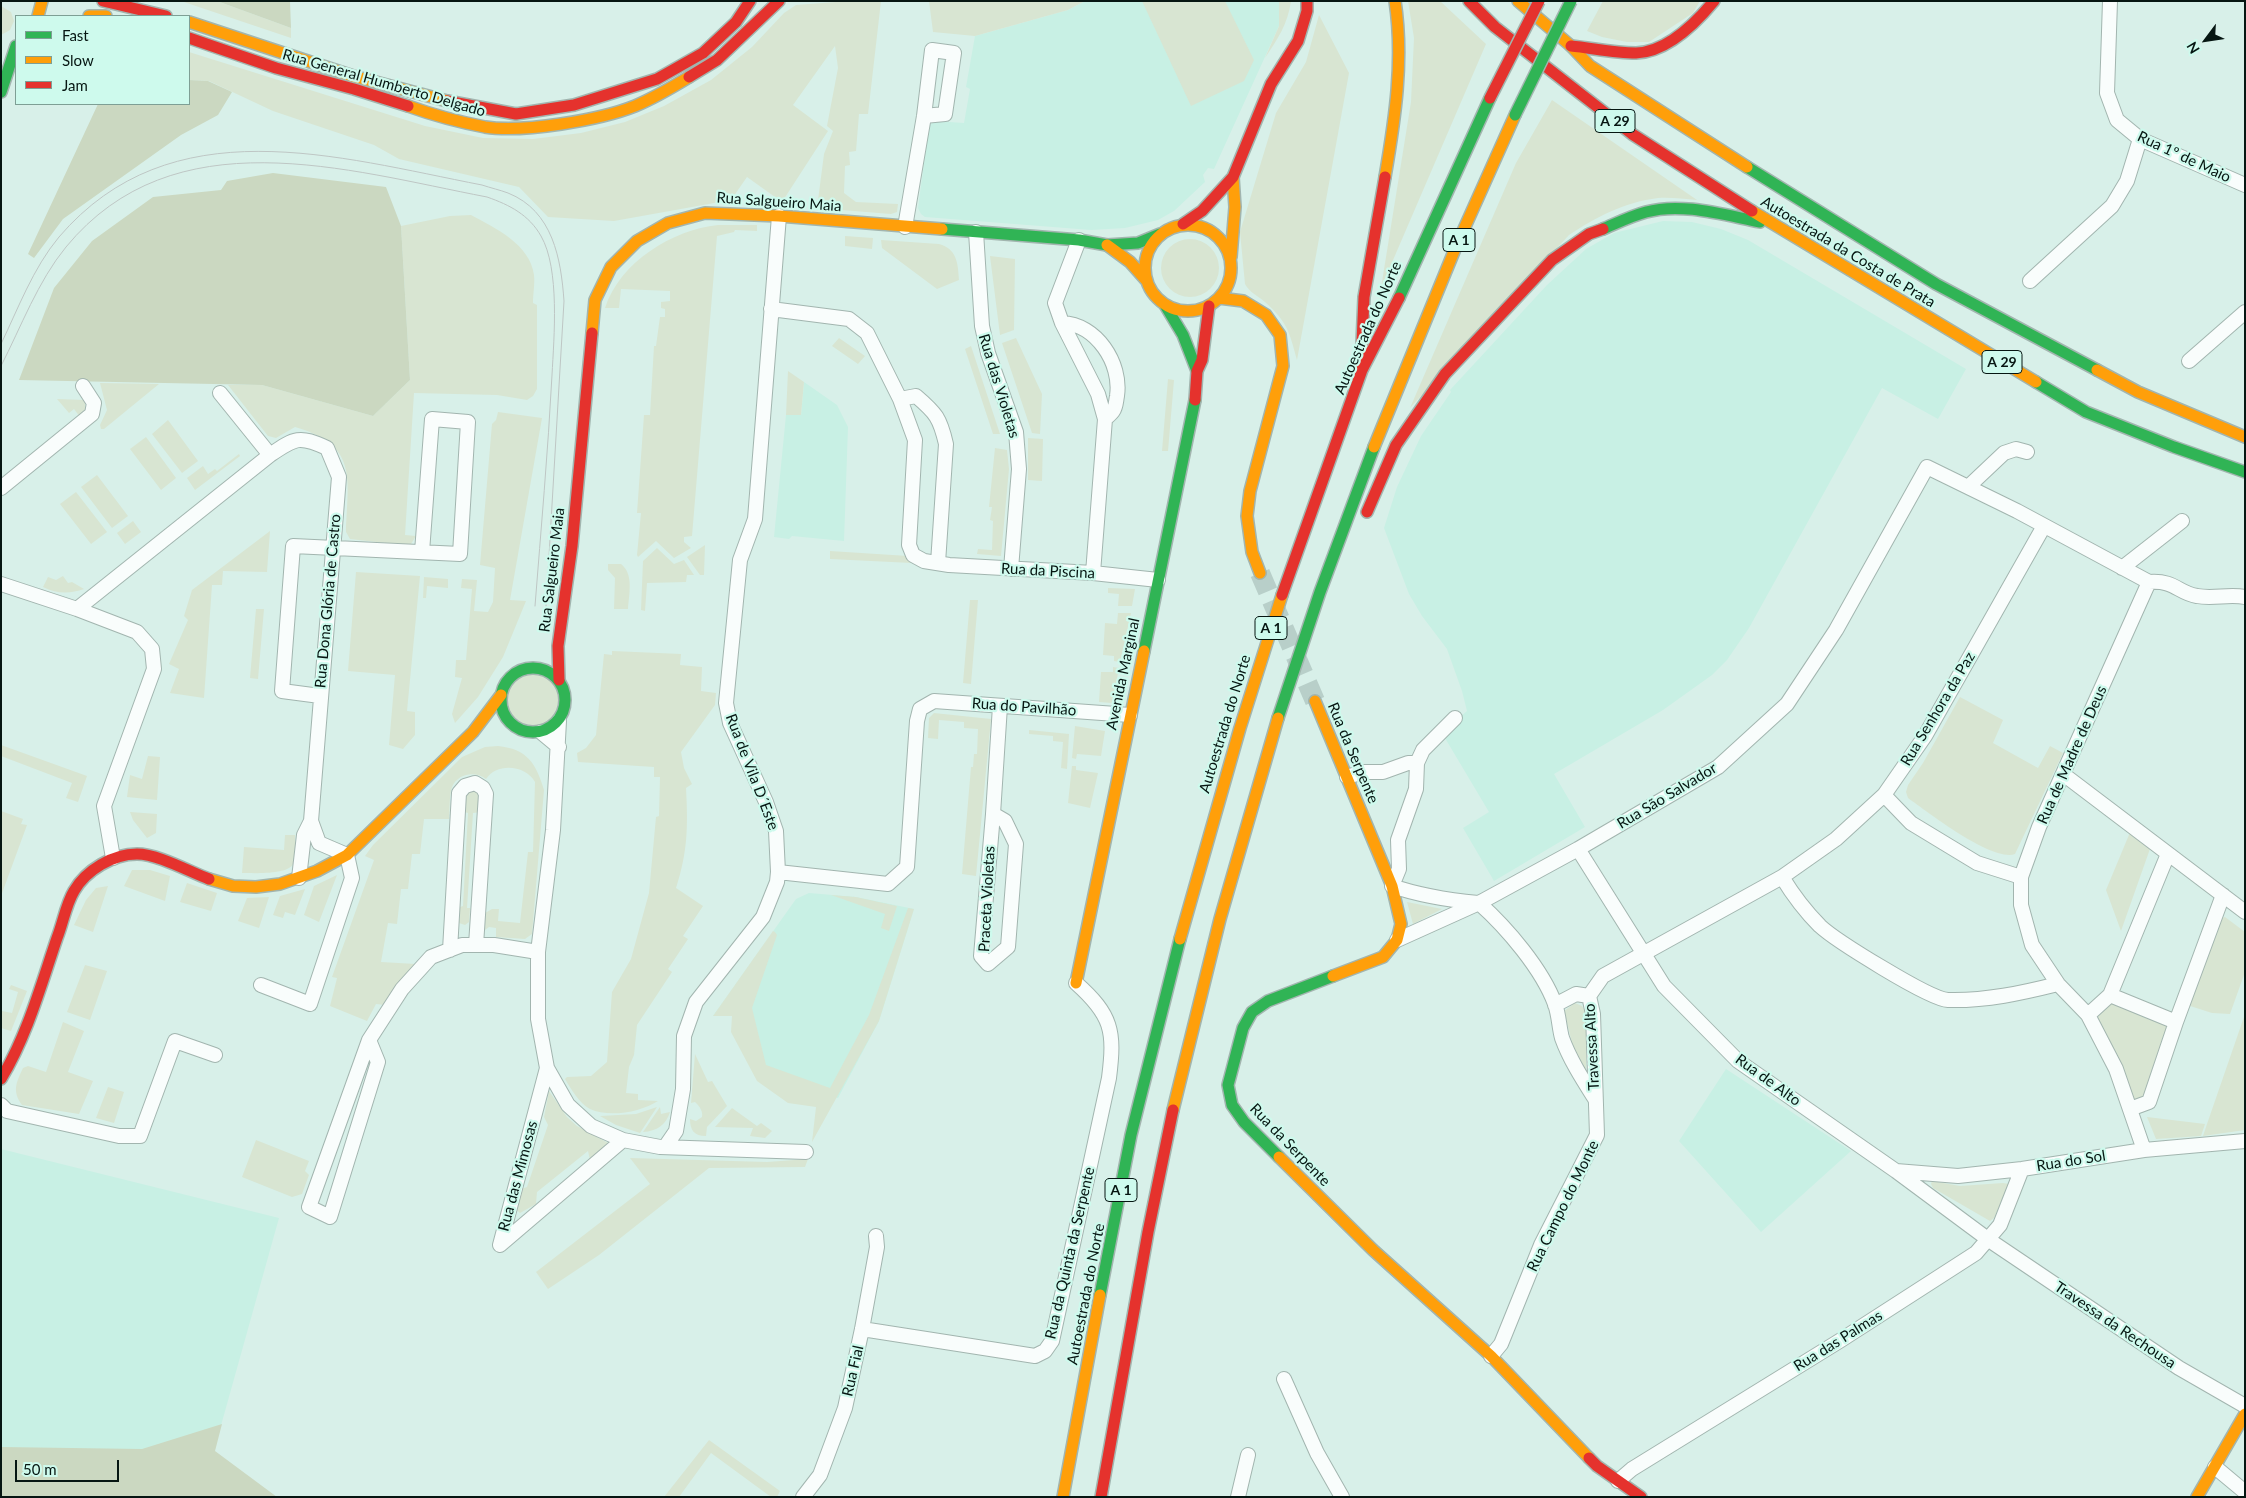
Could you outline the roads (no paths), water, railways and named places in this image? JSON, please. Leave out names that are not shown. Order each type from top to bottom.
[{"type":"main road","points":[[38,15],[42,1]]},
{"type":"main road","points":[[103,1],[162,15]]},
{"type":"main road","name":"Rua General Humberto Delgado","points":[[190,22],[353,76],[456,103],[516,114],[574,106],[656,79],[703,53],[736,22],[750,1]]},
{"type":"main road","name":"Rua General Humberto Delgado","points":[[190,38],[276,68],[354,89],[438,116],[487,127],[534,128],[585,119],[633,107],[662,94],[717,60],[779,1]]},
{"type":"main road","points":[[1234,177],[1236,194],[1230,233],[1230,279],[1219,298],[1209,306],[1193,311],[1179,310],[1165,305],[1156,298],[1146,280],[1144,267],[1146,255],[1151,244],[1160,234],[1183,224],[1202,211],[1234,177],[1271,84],[1298,41],[1307,11],[1307,1]]},
{"type":"main road","points":[[1360,374],[1364,299],[1387,178],[1398,89],[1401,52],[1399,18],[1395,1]]},
{"type":"main road","name":"Autoestrada da Costa de Prata","points":[[1469,1],[1495,27],[1632,134],[1772,224],[2086,412],[2174,447],[2245,472]]},
{"type":"main road","name":"Autoestrada da Costa de Prata","points":[[1518,1],[1571,46],[1590,66],[1665,117],[1936,284],[2138,392],[2245,437]]},
{"type":"main road","name":"Autoestrada do Norte","points":[[1063,1497],[1118,1203],[1140,1097],[1192,886],[1261,655],[1360,374],[1391,315],[1490,98],[1539,1]]},
{"type":"main road","name":"A 1","points":[[1101,1497],[1148,1219],[1180,1077],[1225,899],[1263,768],[1334,553],[1406,366],[1471,210],[1571,1]]},
{"type":"main road","points":[[1571,46],[1642,52],[1667,43],[1700,19],[1714,1]]},
{"type":"main road","points":[[1,92],[13,42]]},
{"type":"main road","points":[[1334,553],[1364,518],[1396,445],[1445,374],[1552,260],[1589,234],[1648,212],[1677,209],[1693,210],[1772,224]]},
{"type":"main road","name":"Rua Salgueiro Maia","points":[[559,680],[558,646],[572,546],[595,300],[611,267],[637,241],[668,223],[705,213],[779,216],[1079,240],[1107,245],[1138,243],[1160,234]]},
{"type":"main road","points":[[1183,224],[1196,225],[1209,230],[1227,248],[1231,261]]},
{"type":"main road","name":"Rua Salgueiro Maia","points":[[1107,245],[1130,262],[1146,280]]},
{"type":"main road","points":[[1230,279],[1243,301]]},
{"type":"main road","points":[[1219,298],[1243,301],[1266,315],[1280,335],[1282,366],[1250,491],[1247,516],[1252,552],[1260,574]]},
{"type":"main road","name":"Avenida Marginal","points":[[1165,305],[1183,335],[1197,371]]},
{"type":"main road","name":"Avenida Marginal","points":[[1076,982],[1196,394],[1197,371],[1202,360],[1209,306]]},
{"type":"main road","name":"Rua Salgueiro Maia","points":[[541,669],[558,646]]},
{"type":"main road","points":[[530,668],[541,669],[551,673],[559,680],[566,700],[564,711],[551,728],[541,732],[526,731],[512,724],[505,716],[502,696],[505,686],[511,677],[520,671],[530,668]]},
{"type":"main road","points":[[1,1080],[10,1064],[33,1007],[74,891],[92,871],[113,858],[138,854],[157,859],[213,881],[233,886],[256,887],[280,884],[317,871],[347,855],[473,732],[502,696]]},
{"type":"main road","name":"Rua da Serpente","points":[[1315,701],[1392,886],[1401,924],[1397,940],[1383,956],[1268,1001],[1252,1012],[1243,1028],[1228,1085],[1232,1105],[1244,1122],[1366,1243],[1491,1356],[1597,1466],[1641,1497]]},
{"type":"main road","points":[[473,732],[512,724]]},
{"type":"main road","points":[[2197,1497],[2245,1414]]},
{"type":"street","name":"Rua 1º de Maio","points":[[2122,1],[2110,6],[2107,93],[2117,120],[2140,140],[2245,185]]},
{"type":"street","points":[[904,227],[924,116]]},
{"type":"street","points":[[2030,281],[2112,206],[2127,181],[2140,140]]},
{"type":"street","points":[[779,216],[771,309],[849,319],[867,333],[900,399],[916,396],[935,412],[942,426],[946,444],[938,563]]},
{"type":"street","name":"Rua das Violetas","points":[[976,232],[982,326],[988,353],[1016,432],[1019,469],[1011,569]]},
{"type":"street","points":[[1079,240],[1055,303],[1062,323],[1098,394],[1105,419],[1093,573]]},
{"type":"street","name":"Rua de Vila D´Este","points":[[665,1147],[676,1131],[683,1089],[684,1036],[696,1002],[764,916],[777,882],[776,831],[766,802],[730,723],[726,703],[740,560],[755,520],[771,309]]},
{"type":"street","points":[[2190,361],[2245,312]]},
{"type":"street","points":[[1062,323],[1074,324],[1093,335],[1107,351],[1115,373],[1118,390],[1114,410],[1105,419]]},
{"type":"street","points":[[1,488],[92,414],[94,403],[83,386]]},
{"type":"street","points":[[220,393],[270,455]]},
{"type":"street","name":"Rua da Piscina","points":[[900,399],[915,440],[909,545],[913,555],[924,561],[938,563],[1093,573],[1158,580]]},
{"type":"street","points":[[320,696],[282,691],[293,546],[460,554],[468,422],[432,419],[422,552]]},
{"type":"street","name":"Rua Dona Glória de Castro","points":[[77,609],[290,441],[308,439],[327,448],[340,476],[310,821],[304,835],[299,878]]},
{"type":"street","points":[[2028,452],[2016,449],[2004,453],[1968,487],[2149,582],[2163,581],[2196,596],[2232,594],[2245,596]]},
{"type":"street","name":"Rua São Salvador","points":[[1397,940],[1479,903],[1718,767],[1787,704],[1836,630],[1927,467],[1968,487]]},
{"type":"street","points":[[2122,568],[2182,521]]},
{"type":"street","name":"Rua Senhora da Paz","points":[[1644,952],[1782,878],[1836,839],[1884,795],[1925,736],[2044,526]]},
{"type":"street","name":"Rua de Madre de Deus","points":[[2144,1150],[2116,1069],[2088,1015],[2058,984],[2032,945],[2021,905],[2021,877],[2039,827],[2149,582]]},
{"type":"street","points":[[1,584],[77,609],[137,632],[152,649],[154,669],[104,806],[113,858]]},
{"type":"street","name":"Rua do Pavilhão","points":[[778,872],[888,884],[907,867],[913,765],[920,709],[934,701],[1130,715]]},
{"type":"street","name":"Praceta Violetas","points":[[993,814],[1005,821],[1016,844],[1008,947],[988,964],[981,956],[1000,706]]},
{"type":"street","points":[[1455,718],[1423,750],[1417,763],[1416,789],[1398,840],[1399,869],[1392,886],[1434,898],[1479,903]]},
{"type":"street","name":"Rua das Mimosas","points":[[559,720],[553,830],[538,952],[538,1019],[547,1068],[568,1105],[591,1126],[623,1140],[665,1147],[806,1152]]},
{"type":"street","points":[[541,732],[559,747]]},
{"type":"street","points":[[1348,777],[1363,772],[1383,772],[1408,763],[1417,763]]},
{"type":"street","points":[[2063,774],[2245,912]]},
{"type":"street","points":[[450,950],[459,794],[465,786],[475,783],[483,788],[486,794],[476,945]]},
{"type":"street","points":[[1884,795],[1911,823],[1977,863],[2021,877]]},
{"type":"street","name":"Rua Dona Glória de Castro","points":[[310,821],[319,843],[317,871]]},
{"type":"street","points":[[261,985],[310,1004],[352,878],[347,855],[331,850],[319,843]]},
{"type":"street","name":"Rua de Alto","points":[[1578,848],[1664,986],[1738,1061],[1896,1171],[1988,1240]]},
{"type":"street","points":[[2088,1015],[2110,995],[2168,854]]},
{"type":"street","points":[[1782,878],[1800,904],[1821,927],[1906,982],[1946,1000],[2010,996],[2058,984]]},
{"type":"street","points":[[2130,1109],[2150,1102],[2176,1022],[2223,895]]},
{"type":"street","name":"Rua Campo do Monte","points":[[1479,903],[1495,917],[1538,972],[1555,1004],[1562,1038],[1578,1071],[1595,1099],[1597,1136],[1541,1244],[1501,1344],[1491,1356]]},
{"type":"street","points":[[370,1040],[378,1062],[330,1216],[309,1207],[370,1040],[408,983],[431,957],[462,945],[494,945],[538,952]]},
{"type":"street","name":"Travessa Alto","points":[[1595,1099],[1593,1014],[1589,996],[1603,976],[1644,952]]},
{"type":"street","name":"Rua da Quinta da Serpente","points":[[862,1329],[1035,1356],[1045,1351],[1052,1341],[1108,1078],[1113,1046],[1108,1023],[1094,1000],[1076,982]]},
{"type":"street","name":"Travessa Alto","points":[[1555,1004],[1576,994],[1589,996]]},
{"type":"street","points":[[2110,995],[2176,1022]]},
{"type":"street","points":[[1,1104],[7,1111],[119,1136],[140,1136],[175,1041],[215,1055]]},
{"type":"street","name":"Rua das Mimosas","points":[[547,1068],[500,1245],[623,1140]]},
{"type":"street","name":"Rua do Sol","points":[[1896,1171],[1958,1176],[2022,1169],[2144,1150],[2245,1141]]},
{"type":"street","name":"Rua das Palmas","points":[[1618,1481],[1632,1469],[1842,1340],[1976,1253],[2000,1226],[2022,1169]]},
{"type":"street","name":"Rua Fial","points":[[803,1497],[820,1475],[845,1408],[877,1247],[876,1236]]},
{"type":"street","name":"Travessa da Rechousa","points":[[1988,1240],[2179,1368],[2245,1406]]},
{"type":"street","points":[[1284,1379],[1317,1453],[1342,1497]]},
{"type":"street","points":[[1238,1497],[1248,1454]]},
{"type":"street","points":[[2215,1467],[2245,1492]]},
{"type":"tunnel","points":[[1260,573],[1315,701]]},
{"type":"tram line","points":[[1,344],[41,262],[59,237],[103,196],[152,170],[204,156],[258,151],[314,155],[370,163],[482,185],[508,193],[523,201],[545,224],[557,253],[563,285],[564,301],[546,607]]},
{"type":"tram line","points":[[1,366],[38,289],[66,247],[109,206],[158,180],[209,166],[264,163],[320,166],[377,175],[487,197],[503,204],[531,222],[541,236],[547,250],[553,284],[554,323],[550,404],[535,606]]}]
